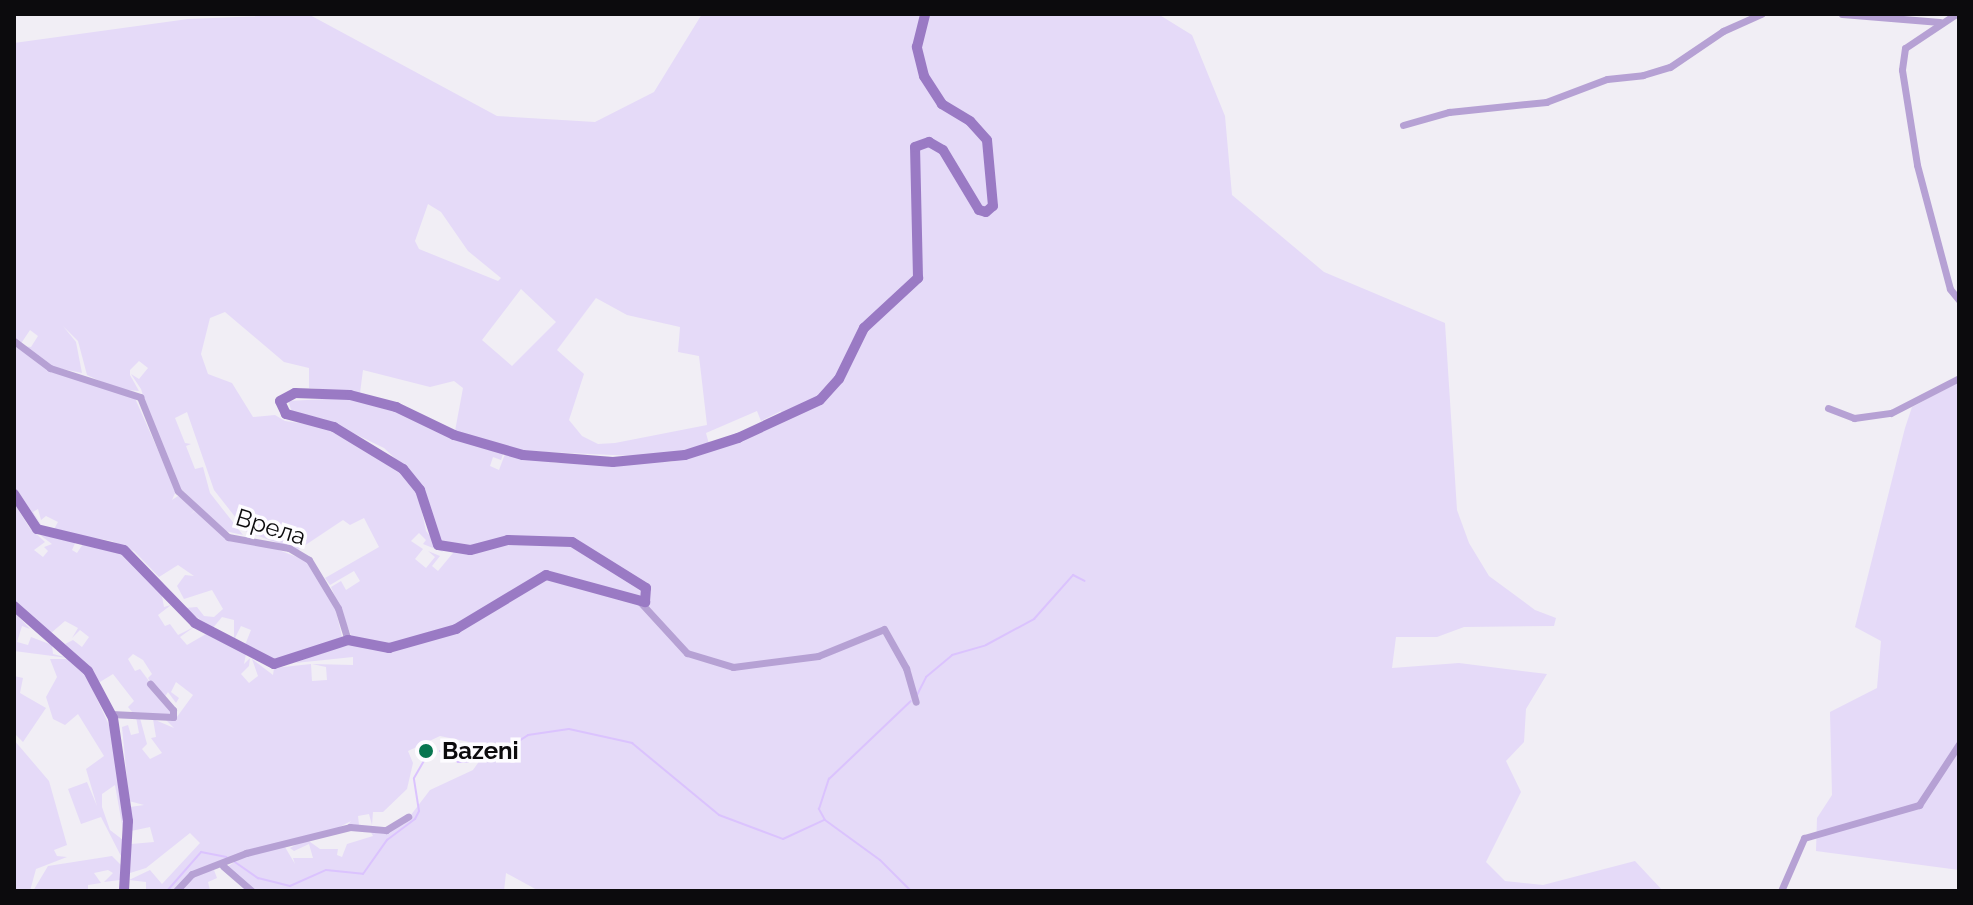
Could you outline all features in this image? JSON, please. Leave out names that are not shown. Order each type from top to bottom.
[{"type":"street","points":[[641,603],[648,600],[646,588],[572,542],[508,540],[470,550],[438,545],[420,490],[403,469],[344,431],[286,414],[280,401],[295,393],[350,395],[396,407],[454,435],[523,455],[613,462],[685,455],[738,438],[820,400],[839,379],[864,328],[918,278],[915,147],[929,142],[943,150],[979,210],[986,212],[993,206],[987,140],[970,121],[942,104],[924,76],[917,47],[925,14]]},
{"type":"street","points":[[1403,125],[1449,112],[1546,102],[1607,79],[1657,71],[1761,14]]},
{"type":"street","points":[[1842,14],[1942,22]]},
{"type":"street","points":[[1956,14],[1905,48],[1902,70],[1920,179],[1950,289],[1959,300]]},
{"type":"street","name":"Врела","points":[[14,341],[50,368],[140,397],[178,491],[228,537],[289,548],[309,560],[326,583],[348,640]]},
{"type":"street","points":[[1828,408],[1854,418],[1891,413],[1959,378]]},
{"type":"street","points":[[14,494],[37,529],[124,550],[195,623],[265,661],[283,663],[348,640],[389,648],[456,629],[546,575],[577,580],[641,603],[687,653],[733,667],[818,656],[884,629],[900,653],[915,699]]},
{"type":"street","points":[[14,606],[88,671],[111,714],[126,805],[124,891]]},
{"type":"street","points":[[111,714],[173,717],[173,710],[150,684]]},
{"type":"street","points":[[1781,891],[1804,838],[1919,805],[1959,744]]},
{"type":"street","points":[[176,891],[192,874],[346,828],[386,830],[408,817]]},
{"type":"street","points":[[230,863],[252,891]]},
{"type":"shaded area","points":[[308,14],[497,116],[595,122],[654,92],[702,14],[1158,14],[1192,35],[1225,116],[1232,195],[1324,272],[1445,323],[1457,510],[1469,543],[1489,576],[1535,610],[1556,618],[1554,626],[1464,627],[1437,637],[1396,637],[1392,668],[1459,663],[1547,674],[1526,709],[1524,742],[1506,761],[1521,792],[1486,862],[1505,881],[1543,885],[1635,861],[1663,891],[539,891],[506,873],[504,891],[254,891],[227,867],[243,856],[285,847],[295,864],[293,858],[313,858],[309,844],[294,851],[290,848],[306,839],[320,849],[338,849],[337,855],[342,857],[347,844],[373,836],[369,829],[388,831],[404,824],[430,790],[473,770],[485,753],[469,742],[440,736],[408,751],[413,763],[407,789],[383,812],[373,812],[372,825],[369,814],[358,816],[359,825],[347,826],[351,821],[330,832],[247,852],[192,873],[173,891],[146,891],[146,882],[129,880],[150,870],[162,884],[200,843],[190,833],[146,868],[130,873],[131,844],[154,842],[150,827],[131,831],[130,807],[144,805],[129,801],[122,727],[128,725],[131,735],[139,733],[136,717],[140,718],[147,744],[142,749],[150,759],[162,753],[151,738],[156,737],[153,719],[174,728],[166,720],[174,721],[193,695],[176,682],[171,692],[179,698],[176,703],[168,692],[164,698],[178,710],[161,696],[173,713],[166,718],[133,713],[128,707],[134,701],[113,674],[100,682],[65,644],[73,640],[82,647],[89,637],[80,630],[72,638],[78,628],[65,621],[51,633],[20,608],[14,600],[14,503],[29,527],[45,542],[34,550],[43,557],[48,551],[44,547],[52,544],[40,535],[76,541],[72,550],[77,553],[85,541],[129,556],[161,591],[164,607],[171,605],[158,615],[165,626],[170,624],[178,635],[194,627],[180,637],[187,645],[206,634],[246,654],[244,664],[250,658],[249,666],[241,674],[249,683],[258,676],[252,659],[273,675],[274,668],[311,664],[312,681],[327,680],[326,667],[312,664],[353,665],[353,657],[295,663],[333,648],[360,644],[351,635],[331,587],[341,581],[346,590],[360,581],[354,571],[330,585],[325,578],[379,547],[364,518],[350,525],[343,520],[298,550],[247,532],[214,490],[187,412],[175,418],[185,443],[191,444],[186,446],[195,469],[203,467],[210,493],[243,535],[225,531],[178,486],[167,467],[141,389],[131,374],[139,379],[148,368],[139,361],[130,370],[130,375],[139,391],[117,389],[87,375],[78,341],[63,326],[76,342],[82,373],[48,366],[30,355],[21,346],[31,347],[38,336],[30,330],[20,345],[14,338],[14,43],[188,19]],"holes":[[[428,204],[441,212],[468,251],[501,278],[498,281],[419,249],[415,241]],[[521,289],[556,322],[512,366],[482,340]],[[596,298],[627,315],[680,327],[678,352],[699,356],[707,425],[598,444],[582,436],[569,420],[584,374],[557,350]],[[225,312],[284,362],[309,368],[309,388],[360,393],[363,370],[430,387],[454,381],[463,388],[455,431],[525,451],[657,457],[709,444],[706,433],[757,411],[761,421],[781,411],[783,419],[737,442],[671,462],[556,463],[505,454],[499,470],[490,466],[493,457],[501,460],[503,454],[453,439],[388,408],[344,398],[288,401],[292,412],[324,419],[384,448],[417,479],[433,532],[440,542],[458,547],[438,571],[432,566],[440,556],[428,551],[435,557],[426,568],[415,559],[423,549],[411,541],[419,533],[426,540],[423,544],[443,552],[426,531],[418,493],[393,465],[321,426],[285,421],[275,415],[253,417],[232,383],[208,374],[201,354],[210,318]],[[133,654],[143,660],[152,674],[148,678],[158,693],[140,669],[135,671],[128,659]]]},
{"type":"shaded area","points":[[14,344],[49,370],[134,396],[176,491],[172,500],[178,496],[186,501],[196,509],[190,515],[196,510],[224,537],[255,541],[310,562],[335,607],[342,637],[278,661],[245,645],[251,630],[241,626],[234,640],[234,620],[222,617],[212,629],[185,608],[197,607],[204,616],[214,617],[223,609],[212,590],[184,599],[177,586],[185,575],[194,576],[178,565],[159,577],[134,551],[112,541],[53,531],[58,522],[46,516],[41,520],[38,509],[33,512],[44,529],[14,487]]},
{"type":"shaded area","points":[[1959,382],[1959,870],[1816,851],[1817,818],[1832,795],[1830,712],[1877,688],[1881,641],[1855,627],[1905,428],[1912,407]]},
{"type":"shaded area","points":[[14,612],[30,629],[22,626],[17,642],[28,645],[31,637],[52,645],[53,654],[68,658],[14,651]]},
{"type":"shaded area","points":[[50,659],[70,659],[87,677],[113,734],[123,830],[115,785],[102,794],[102,807],[110,830],[123,840],[122,858],[101,817],[81,824],[68,789],[87,782],[97,806],[86,769],[104,756],[78,714],[65,725],[53,719],[46,697],[57,677]]},
{"type":"shaded area","points":[[14,676],[23,678],[20,693],[46,708],[23,742],[14,733]]},
{"type":"shaded area","points":[[14,740],[49,781],[67,845],[54,850],[57,856],[67,857],[36,869],[30,891],[14,891]]},
{"type":"shaded area","points":[[112,856],[121,865],[120,880],[104,882],[113,873],[108,870],[94,873],[101,883],[88,885],[88,891],[33,891],[48,866]]},
{"type":"shaded area","points":[[214,870],[217,878],[208,882],[210,890],[177,891],[198,874]]},
{"type":"waterway","points":[[916,697],[926,677],[952,655],[986,645],[1034,619],[1073,575],[1085,581]]},
{"type":"waterway","points":[[911,701],[829,779],[819,809],[825,820],[880,860],[911,891]]},
{"type":"waterway","points":[[440,751],[458,762],[475,761],[499,754],[528,735],[569,729],[632,743],[719,815],[783,839],[824,820]]},
{"type":"waterway","points":[[232,860],[258,878],[290,886],[326,870],[363,874],[387,840],[415,819],[419,811],[414,778],[424,761]]},
{"type":"waterway","points":[[167,891],[201,852],[227,857]]},
{"type":"place","name":"Bazeni","points":[[426,751]]}]
